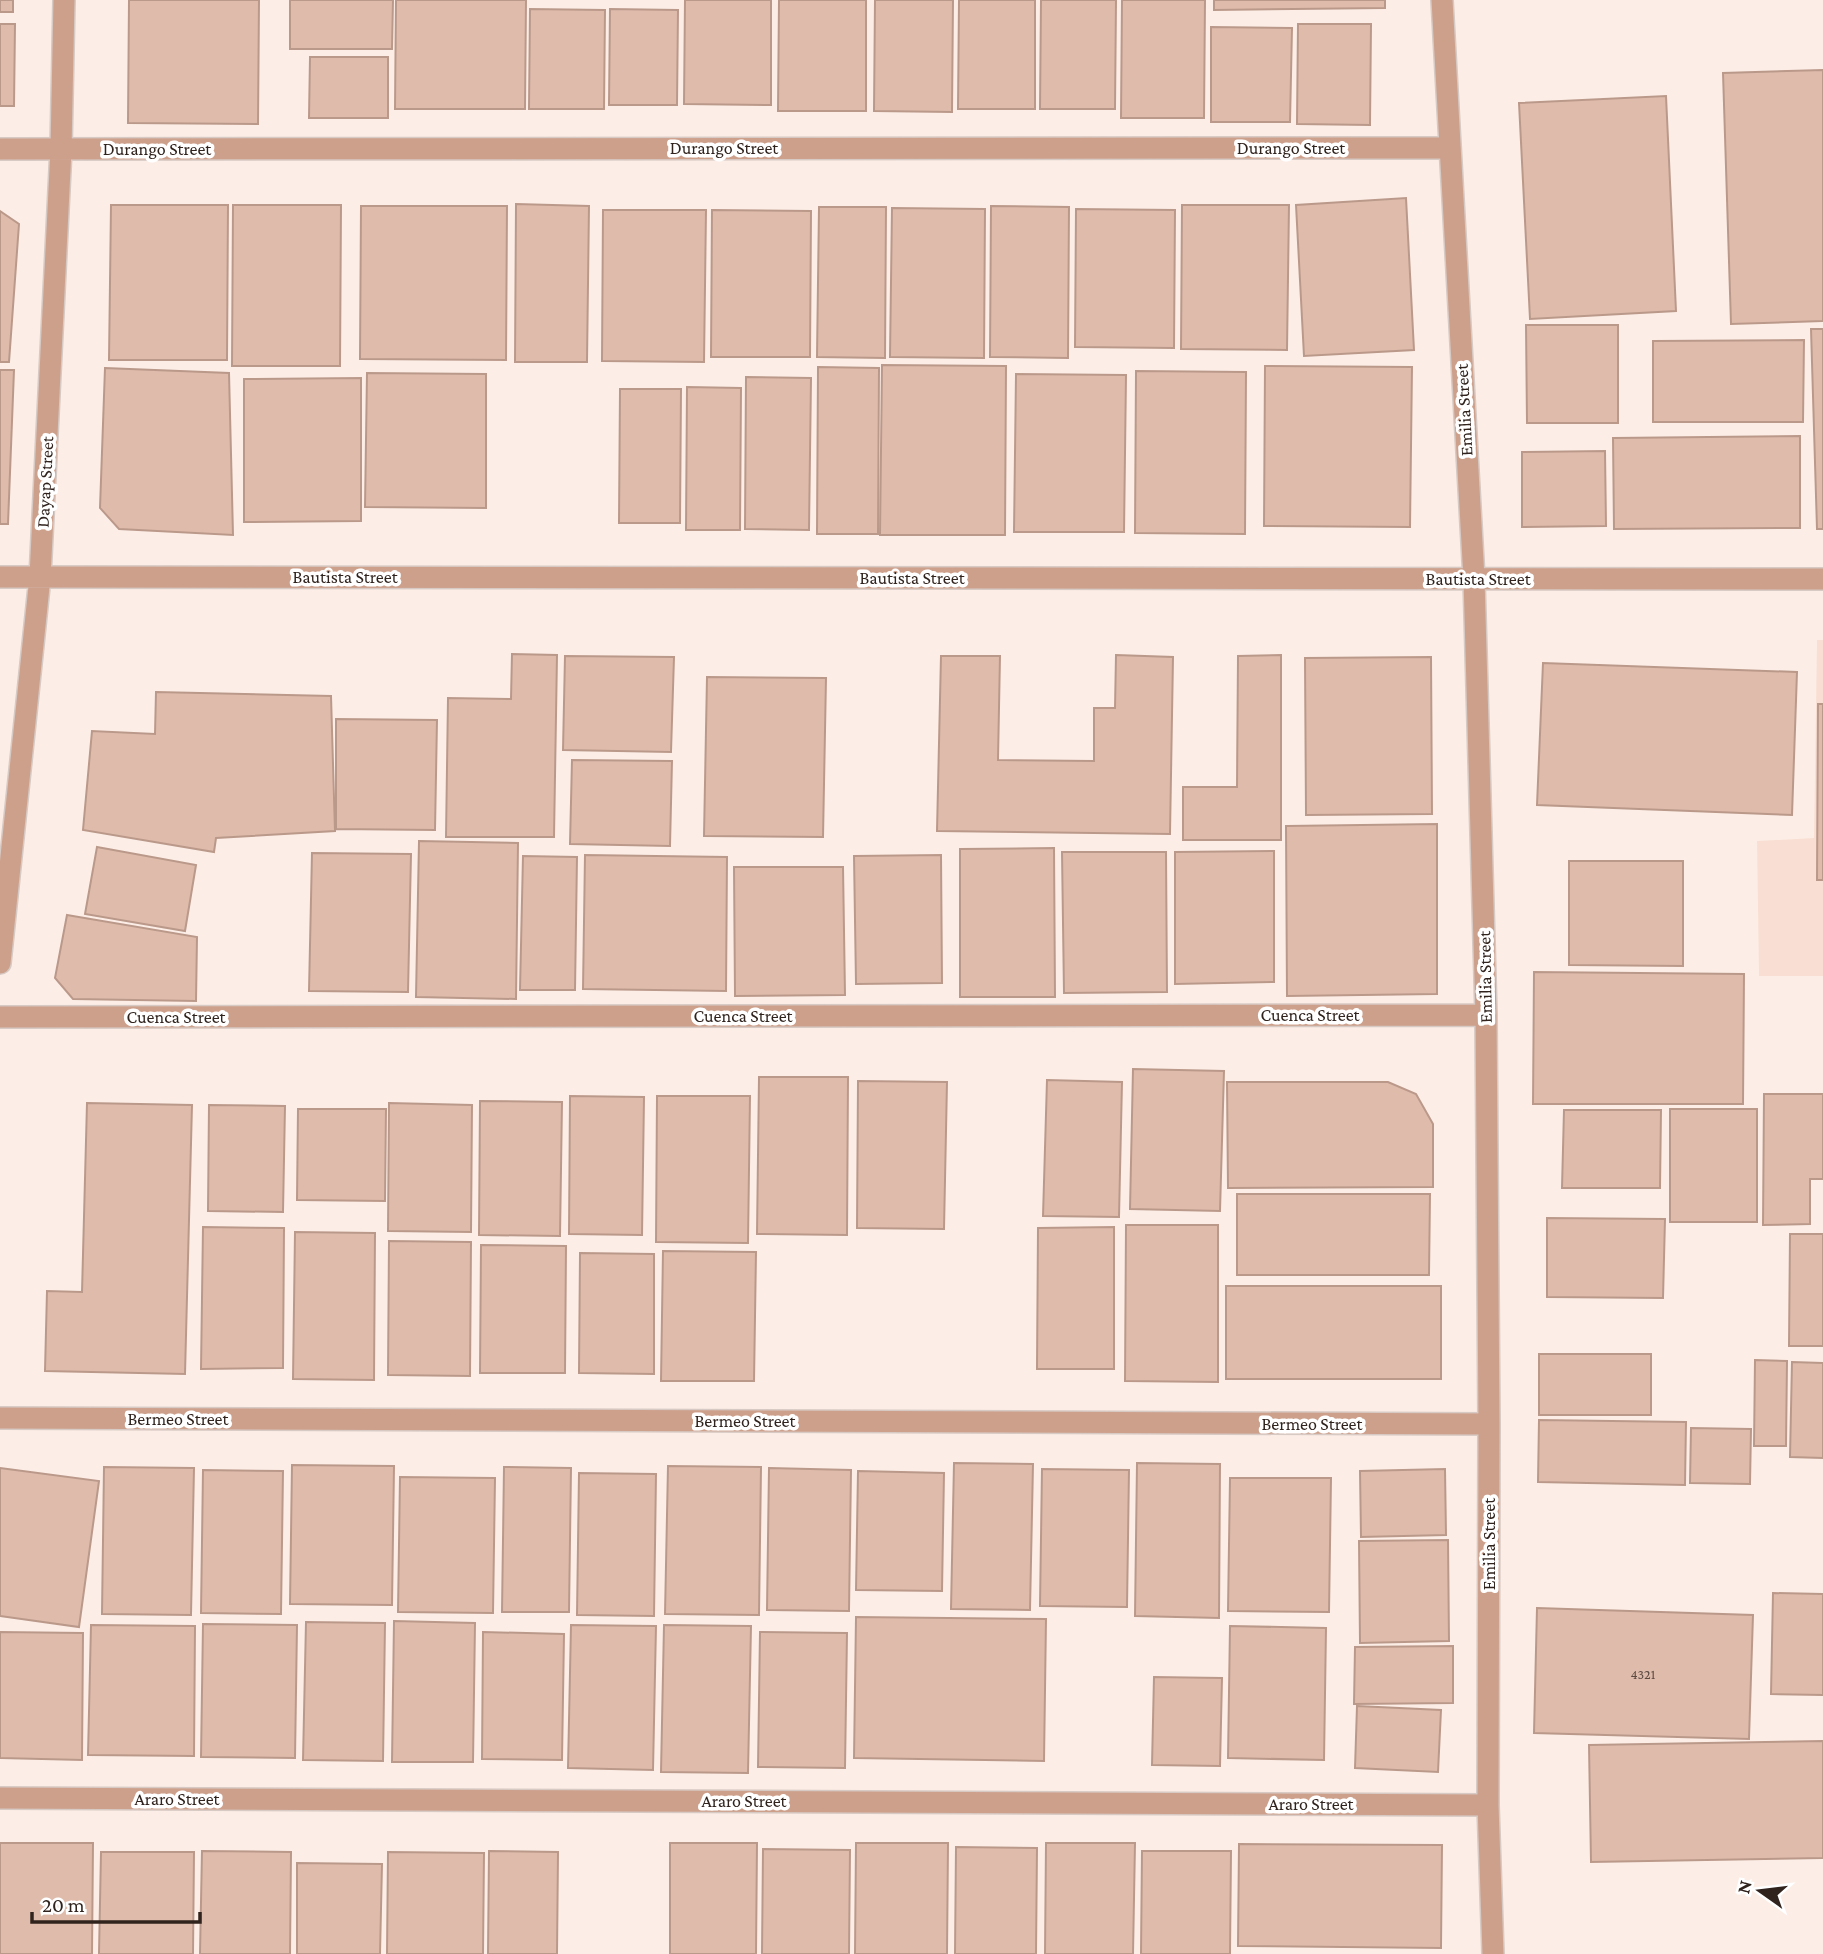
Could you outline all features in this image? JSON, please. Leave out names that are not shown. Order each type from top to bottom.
[{"type":"street","name":"Dayap Street","points":[[0,963],[40,577],[61,149],[64,0]]},
{"type":"street","name":"Emilia Street","points":[[1442,0],[1475,579],[1486,1015],[1488,1805],[1493,1954]]},
{"type":"street","name":"Durango Street","points":[[0,149],[1449,148]]},
{"type":"street","name":"Bautista Street","points":[[0,577],[1823,579]]},
{"type":"street","name":"Cuenca Street","points":[[0,1017],[1486,1015]]},
{"type":"street","name":"Bermeo Street","points":[[0,1418],[1489,1424]]},
{"type":"street","name":"Araro Street","points":[[0,1798],[1488,1805]]},
{"type":"shaded area","points":[[1817,640],[1823,640],[1823,976],[1759,976],[1757,841],[1814,838]]},
{"type":"building","points":[[0,0],[13,0],[13,12],[0,12]]},
{"type":"building","points":[[129,0],[259,0],[258,124],[128,123]]},
{"type":"building","points":[[290,0],[393,0],[392,49],[290,49]]},
{"type":"building","points":[[396,0],[526,0],[525,109],[395,109]]},
{"type":"building","points":[[685,0],[771,0],[771,105],[684,104]]},
{"type":"building","points":[[779,0],[866,0],[866,111],[778,111]]},
{"type":"building","points":[[875,0],[953,0],[952,112],[874,111]]},
{"type":"building","points":[[959,0],[1035,0],[1035,109],[958,109]]},
{"type":"building","points":[[1041,0],[1116,0],[1115,109],[1040,109]]},
{"type":"building","points":[[1122,0],[1205,0],[1204,118],[1121,118]]},
{"type":"building","points":[[1214,0],[1385,0],[1385,8],[1214,10]]},
{"type":"building","points":[[530,9],[605,10],[604,109],[529,109]]},
{"type":"building","points":[[610,9],[678,10],[677,105],[609,105]]},
{"type":"building","points":[[0,24],[15,24],[14,106],[0,106]]},
{"type":"building","points":[[1298,24],[1371,24],[1370,125],[1297,124]]},
{"type":"building","points":[[1211,27],[1292,28],[1290,122],[1211,122]]},
{"type":"building","points":[[310,57],[388,57],[388,118],[309,118]]},
{"type":"building","points":[[1823,70],[1823,321],[1731,324],[1723,73]]},
{"type":"building","points":[[1666,96],[1676,311],[1530,319],[1519,103]]},
{"type":"building","points":[[1406,198],[1414,350],[1304,356],[1296,205]]},
{"type":"building","points":[[516,204],[589,206],[587,362],[515,362]]},
{"type":"building","points":[[111,205],[228,205],[227,360],[109,360]]},
{"type":"building","points":[[233,205],[341,205],[340,366],[232,366]]},
{"type":"building","points":[[1182,205],[1289,205],[1287,350],[1181,349]]},
{"type":"building","points":[[361,206],[507,206],[506,360],[360,359]]},
{"type":"building","points":[[991,206],[1069,207],[1068,358],[990,357]]},
{"type":"building","points":[[819,207],[886,207],[885,358],[817,357]]},
{"type":"building","points":[[892,208],[985,209],[984,358],[890,357]]},
{"type":"building","points":[[1076,209],[1175,210],[1174,348],[1075,347]]},
{"type":"building","points":[[603,210],[706,210],[704,362],[602,361]]},
{"type":"building","points":[[712,210],[811,211],[810,357],[711,357]]},
{"type":"building","points":[[0,211],[19,224],[9,362],[0,362]]},
{"type":"building","points":[[1526,325],[1618,325],[1618,423],[1527,423]]},
{"type":"building","points":[[1811,329],[1823,329],[1823,529],[1817,529]]},
{"type":"building","points":[[1804,340],[1803,422],[1653,422],[1653,341]]},
{"type":"building","points":[[882,365],[1006,366],[1005,535],[880,535]]},
{"type":"building","points":[[1265,366],[1412,367],[1410,527],[1264,526]]},
{"type":"building","points":[[818,367],[879,368],[878,534],[817,534]]},
{"type":"building","points":[[105,368],[229,373],[233,535],[119,529],[100,508]]},
{"type":"building","points":[[0,370],[14,370],[8,524],[0,524]]},
{"type":"building","points":[[1136,371],[1246,372],[1245,534],[1135,533]]},
{"type":"building","points":[[367,373],[486,374],[486,508],[365,507]]},
{"type":"building","points":[[1016,374],[1126,375],[1124,532],[1014,532]]},
{"type":"building","points":[[746,377],[811,378],[809,530],[745,529]]},
{"type":"building","points":[[361,378],[361,521],[244,522],[244,379]]},
{"type":"building","points":[[687,387],[741,388],[740,530],[686,530]]},
{"type":"building","points":[[620,389],[681,389],[680,523],[619,523]]},
{"type":"building","points":[[1800,436],[1800,528],[1614,529],[1613,438]]},
{"type":"building","points":[[1605,451],[1606,526],[1522,527],[1522,452]]},
{"type":"building","points":[[512,654],[557,655],[554,837],[446,837],[448,698],[511,699]]},
{"type":"building","points":[[1116,655],[1173,657],[1170,834],[937,831],[941,656],[1000,656],[998,760],[1094,761],[1094,708],[1115,708]]},
{"type":"building","points":[[1281,655],[1281,840],[1183,840],[1183,787],[1237,787],[1238,656]]},
{"type":"building","points":[[565,656],[674,657],[671,752],[563,750]]},
{"type":"building","points":[[1431,657],[1432,814],[1306,815],[1305,658]]},
{"type":"building","points":[[1543,663],[1797,672],[1792,815],[1537,805]]},
{"type":"building","points":[[707,677],[826,678],[823,837],[704,836]]},
{"type":"building","points":[[156,692],[331,696],[335,831],[216,838],[214,852],[83,830],[92,731],[155,734]]},
{"type":"building","points":[[1818,704],[1823,704],[1823,880],[1817,880]]},
{"type":"building","points":[[336,719],[437,720],[435,830],[336,829]]},
{"type":"building","points":[[572,760],[672,761],[670,846],[570,844]]},
{"type":"building","points":[[1437,824],[1437,994],[1287,996],[1286,826]]},
{"type":"building","points":[[419,841],[518,843],[516,999],[416,997]]},
{"type":"building","points":[[97,847],[196,865],[185,931],[85,914]]},
{"type":"building","points":[[1054,848],[1055,997],[960,997],[960,849]]},
{"type":"building","points":[[1274,851],[1274,982],[1175,984],[1175,852]]},
{"type":"building","points":[[1062,852],[1166,852],[1167,992],[1064,993]]},
{"type":"building","points":[[312,853],[411,854],[408,992],[309,991]]},
{"type":"building","points":[[585,855],[727,857],[726,991],[583,989]]},
{"type":"building","points":[[941,855],[942,983],[856,984],[854,856]]},
{"type":"building","points":[[523,856],[577,857],[575,990],[520,990]]},
{"type":"building","points":[[1569,861],[1683,861],[1683,966],[1569,965]]},
{"type":"building","points":[[734,867],[843,867],[845,995],[735,996]]},
{"type":"building","points":[[67,915],[197,937],[196,1001],[73,999],[55,978]]},
{"type":"building","points":[[1534,972],[1744,974],[1743,1104],[1533,1104]]},
{"type":"building","points":[[1133,1069],[1224,1071],[1220,1211],[1130,1209]]},
{"type":"building","points":[[759,1077],[848,1077],[847,1235],[757,1234]]},
{"type":"building","points":[[1047,1080],[1122,1082],[1119,1217],[1043,1216]]},
{"type":"building","points":[[858,1081],[947,1082],[944,1229],[857,1228]]},
{"type":"building","points":[[1227,1082],[1388,1082],[1416,1094],[1433,1124],[1433,1187],[1228,1188]]},
{"type":"building","points":[[1764,1094],[1823,1094],[1823,1179],[1810,1179],[1810,1224],[1763,1225]]},
{"type":"building","points":[[570,1096],[644,1097],[642,1235],[569,1234]]},
{"type":"building","points":[[657,1096],[750,1096],[748,1243],[656,1242]]},
{"type":"building","points":[[480,1101],[562,1102],[560,1236],[479,1235]]},
{"type":"building","points":[[87,1103],[192,1105],[185,1374],[45,1371],[47,1291],[82,1292]]},
{"type":"building","points":[[389,1103],[472,1105],[471,1232],[388,1231]]},
{"type":"building","points":[[209,1105],[285,1106],[283,1212],[208,1211]]},
{"type":"building","points":[[298,1109],[386,1109],[385,1201],[297,1200]]},
{"type":"building","points":[[1670,1109],[1757,1109],[1757,1222],[1670,1222]]},
{"type":"building","points":[[1564,1110],[1661,1110],[1660,1188],[1562,1188]]},
{"type":"building","points":[[1237,1194],[1430,1194],[1429,1275],[1237,1275]]},
{"type":"building","points":[[1547,1218],[1665,1219],[1663,1298],[1547,1297]]},
{"type":"building","points":[[1126,1225],[1218,1225],[1218,1382],[1125,1381]]},
{"type":"building","points":[[203,1227],[284,1228],[283,1368],[201,1369]]},
{"type":"building","points":[[1114,1227],[1114,1369],[1037,1369],[1038,1228]]},
{"type":"building","points":[[295,1232],[375,1233],[374,1380],[293,1379]]},
{"type":"building","points":[[1790,1234],[1823,1234],[1823,1346],[1789,1346]]},
{"type":"building","points":[[389,1241],[471,1242],[470,1376],[388,1375]]},
{"type":"building","points":[[481,1245],[566,1246],[565,1373],[480,1373]]},
{"type":"building","points":[[663,1251],[756,1252],[754,1381],[661,1381]]},
{"type":"building","points":[[580,1253],[654,1254],[654,1374],[579,1373]]},
{"type":"building","points":[[1226,1286],[1441,1286],[1441,1379],[1226,1379]]},
{"type":"building","points":[[1539,1354],[1651,1354],[1651,1415],[1539,1415]]},
{"type":"building","points":[[1755,1360],[1787,1361],[1786,1446],[1754,1446]]},
{"type":"building","points":[[1792,1362],[1823,1363],[1823,1458],[1790,1457]]},
{"type":"building","points":[[1539,1420],[1686,1422],[1685,1485],[1538,1482]]},
{"type":"building","points":[[1691,1428],[1751,1429],[1750,1484],[1690,1483]]},
{"type":"building","points":[[954,1463],[1033,1464],[1030,1610],[951,1609]]},
{"type":"building","points":[[1137,1463],[1220,1464],[1219,1618],[1135,1616]]},
{"type":"building","points":[[292,1465],[394,1466],[392,1605],[290,1604]]},
{"type":"building","points":[[668,1466],[761,1467],[759,1615],[665,1614]]},
{"type":"building","points":[[104,1467],[194,1468],[191,1615],[102,1614]]},
{"type":"building","points":[[504,1467],[571,1468],[569,1612],[502,1612]]},
{"type":"building","points":[[0,1468],[99,1481],[79,1627],[0,1616]]},
{"type":"building","points":[[769,1468],[851,1470],[849,1611],[767,1610]]},
{"type":"building","points":[[1042,1469],[1129,1470],[1127,1607],[1040,1606]]},
{"type":"building","points":[[1445,1469],[1446,1535],[1361,1537],[1360,1471]]},
{"type":"building","points":[[203,1470],[283,1471],[281,1614],[201,1613]]},
{"type":"building","points":[[858,1471],[944,1473],[942,1591],[856,1590]]},
{"type":"building","points":[[579,1473],[656,1474],[654,1616],[577,1615]]},
{"type":"building","points":[[400,1477],[495,1478],[493,1613],[398,1612]]},
{"type":"building","points":[[1230,1478],[1331,1478],[1329,1612],[1228,1611]]},
{"type":"building","points":[[1448,1540],[1449,1641],[1360,1643],[1359,1541]]},
{"type":"building","points":[[1773,1593],[1823,1594],[1823,1695],[1771,1694]]},
{"type":"building","points":[[1537,1608],[1753,1615],[1749,1739],[1534,1733]]},
{"type":"building","points":[[856,1617],[1046,1619],[1044,1761],[854,1758]]},
{"type":"building","points":[[394,1621],[475,1623],[473,1762],[392,1762]]},
{"type":"building","points":[[306,1622],[385,1623],[383,1761],[303,1760]]},
{"type":"building","points":[[203,1624],[297,1625],[295,1758],[201,1757]]},
{"type":"building","points":[[91,1625],[195,1626],[194,1756],[88,1755]]},
{"type":"building","points":[[571,1625],[656,1626],[653,1770],[568,1768]]},
{"type":"building","points":[[664,1625],[751,1626],[748,1773],[661,1772]]},
{"type":"building","points":[[1230,1626],[1326,1628],[1324,1760],[1228,1758]]},
{"type":"building","points":[[0,1632],[83,1633],[82,1760],[0,1758]]},
{"type":"building","points":[[483,1632],[564,1634],[562,1760],[482,1759]]},
{"type":"building","points":[[760,1632],[847,1633],[845,1768],[758,1767]]},
{"type":"building","points":[[1453,1646],[1453,1703],[1354,1704],[1355,1647]]},
{"type":"building","points":[[1154,1677],[1222,1678],[1220,1766],[1152,1765]]},
{"type":"building","points":[[1357,1706],[1441,1710],[1438,1772],[1355,1768]]},
{"type":"building","points":[[1823,1741],[1823,1858],[1591,1862],[1589,1745]]},
{"type":"building","points":[[0,1843],[93,1843],[92,1954],[0,1954]]},
{"type":"building","points":[[670,1843],[757,1843],[756,1954],[670,1954]]},
{"type":"building","points":[[856,1843],[948,1843],[947,1954],[855,1954]]},
{"type":"building","points":[[1046,1843],[1135,1843],[1133,1954],[1045,1954]]},
{"type":"building","points":[[1239,1844],[1442,1845],[1441,1948],[1238,1946]]},
{"type":"building","points":[[956,1847],[1037,1848],[1036,1954],[955,1954]]},
{"type":"building","points":[[763,1849],[850,1850],[849,1954],[762,1954]]},
{"type":"building","points":[[202,1851],[291,1852],[290,1954],[200,1954]]},
{"type":"building","points":[[489,1851],[558,1852],[557,1954],[488,1954]]},
{"type":"building","points":[[1142,1851],[1231,1851],[1230,1954],[1141,1954]]},
{"type":"building","points":[[101,1852],[194,1852],[193,1954],[99,1954]]},
{"type":"building","points":[[388,1852],[484,1853],[483,1954],[387,1954]]},
{"type":"building","points":[[297,1863],[382,1864],[380,1954],[297,1954]]}]
